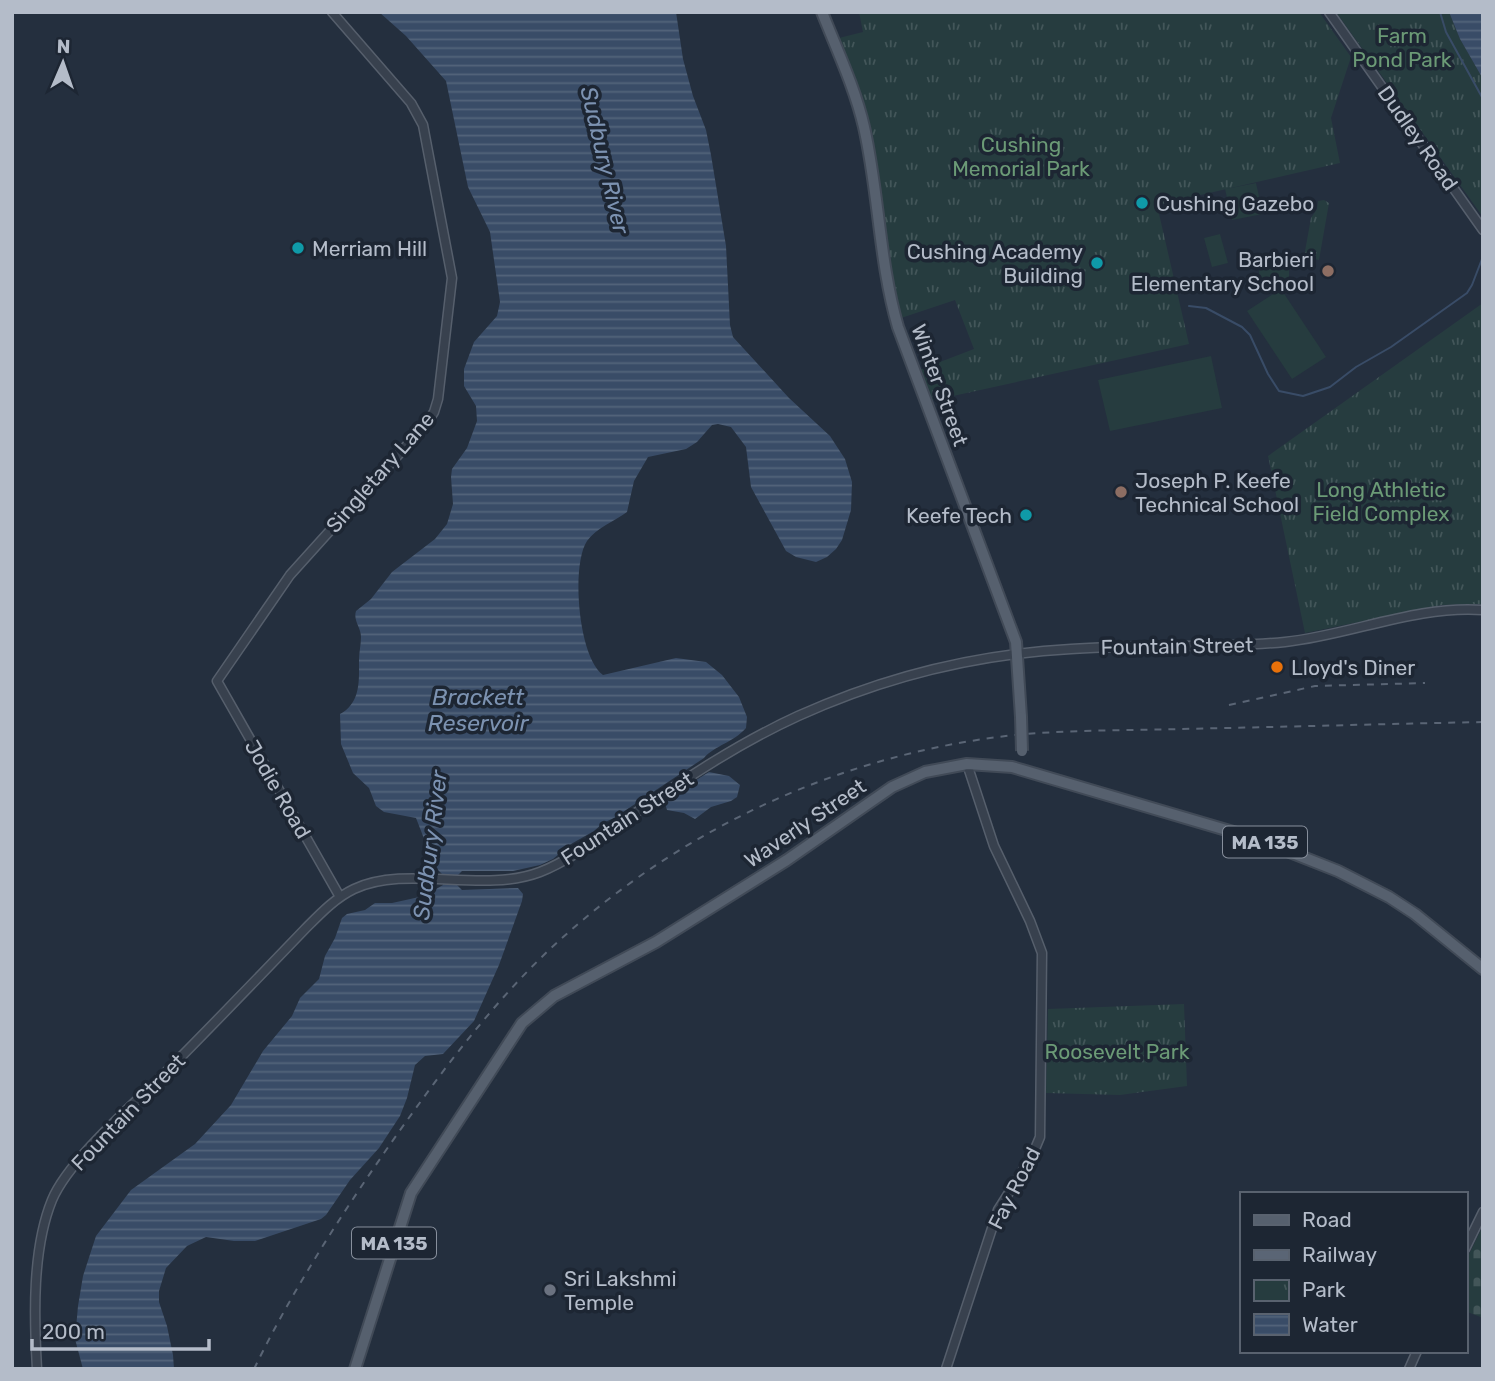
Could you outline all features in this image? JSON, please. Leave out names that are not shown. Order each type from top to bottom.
[{"type":"main road","name":"Winter Street","points":[[822,12],[864,125],[887,281],[898,327],[1016,642],[1021,717],[1020,769]]},
{"type":"main road","name":"Waverly Street","points":[[355,1369],[411,1194],[516,1030],[532,1013],[554,996],[630,957],[755,881],[892,787],[934,769],[990,764],[1020,769],[1257,839],[1371,887],[1405,907],[1483,969]]},
{"type":"street","name":"Singletary Lane","points":[[217,681],[283,583],[427,424],[438,398],[452,278],[423,125],[411,103],[332,12]]},
{"type":"street","name":"Dudley Road","points":[[1329,12],[1483,230]]},
{"type":"street","name":"Fountain Street","points":[[37,1369],[35,1317],[41,1247],[48,1212],[59,1187],[106,1132],[315,919],[340,897],[357,888],[378,882],[505,880],[546,870],[733,750],[774,728],[828,704],[922,672],[1017,653],[1082,648],[1284,642],[1439,611],[1483,610]]},
{"type":"street","name":"Jodie Road","points":[[217,681],[340,897]]},
{"type":"street","name":"Fay Road","points":[[946,1369],[998,1210],[1032,1156],[1040,1138],[1042,953],[1030,921],[994,846],[967,764]]},
{"type":"street","points":[[1467,1245],[1483,1212]]},
{"type":"street","points":[[1409,1369],[1416,1353]]},
{"type":"green space","name":"Cushing Memorial Park","points":[[859,12],[1319,12],[1351,57],[1331,118],[1340,163],[1157,205],[1189,344],[930,401],[919,370],[974,349],[955,300],[901,318],[892,280],[873,138],[839,38],[863,32]]},
{"type":"green space","name":"Farm Pond Park","points":[[1336,12],[1449,12],[1460,39],[1483,79],[1483,217]]},
{"type":"green space","points":[[1256,183],[1263,214],[1232,220],[1225,189]]},
{"type":"green space","points":[[1318,201],[1329,203],[1319,260],[1304,257],[1311,218],[1317,209]]},
{"type":"green space","points":[[1220,234],[1228,263],[1212,267],[1204,238]]},
{"type":"green space","points":[[1268,255],[1289,258],[1289,279],[1284,285],[1264,286],[1259,265],[1262,257]]},
{"type":"green space","points":[[1281,289],[1326,357],[1292,379],[1247,311]]},
{"type":"green space","name":"Long Athletic Field Complex","points":[[1483,303],[1483,604],[1442,605],[1305,633],[1268,456]]},
{"type":"green space","points":[[1211,356],[1222,408],[1110,431],[1098,380]]},
{"type":"green space","name":"Roosevelt Park","points":[[1184,1004],[1187,1086],[1120,1095],[1046,1093],[1048,1009]]},
{"type":"green space","points":[[1483,1226],[1483,1318],[1467,1312],[1467,1258]]},
{"type":"water","name":"Brackett Reservoir","points":[[379,12],[676,12],[683,59],[706,130],[711,155],[726,246],[733,337],[789,398],[830,436],[845,459],[852,482],[851,510],[842,540],[827,557],[816,562],[796,557],[786,551],[751,487],[746,447],[731,427],[712,425],[697,442],[686,449],[648,457],[634,481],[627,512],[591,536],[582,553],[578,589],[588,650],[594,665],[603,675],[676,658],[706,662],[722,675],[739,697],[747,717],[746,728],[571,844],[553,859],[513,871],[462,871],[457,876],[457,885],[462,890],[518,888],[523,894],[522,901],[499,965],[474,1021],[443,1054],[425,1056],[415,1065],[400,1116],[379,1148],[350,1180],[321,1219],[255,1241],[206,1237],[187,1246],[166,1268],[159,1291],[159,1302],[167,1326],[174,1369],[83,1369],[75,1339],[78,1306],[83,1276],[96,1236],[131,1190],[195,1144],[231,1105],[263,1051],[292,1016],[300,998],[319,979],[325,956],[342,918],[347,914],[365,910],[375,903],[392,903],[424,896],[443,885],[443,875],[435,867],[416,818],[384,812],[376,806],[369,788],[353,773],[341,744],[340,714],[352,704],[359,683],[361,637],[356,611],[371,599],[392,572],[435,539],[447,524],[453,504],[452,469],[467,448],[477,421],[476,406],[464,386],[464,369],[474,342],[497,316],[500,302],[490,232],[468,187],[446,81],[406,36]]},
{"type":"water","points":[[1449,12],[1483,12],[1483,79],[1460,39]]},
{"type":"water","points":[[709,772],[729,776],[740,785],[737,797],[711,807],[695,819],[684,813],[667,810],[664,800]]},
{"type":"waterway","points":[[1440,12],[1446,32],[1483,99]]},
{"type":"waterway","points":[[1189,306],[1206,308],[1242,327],[1250,335],[1279,391],[1303,396],[1330,387],[1467,293],[1482,259]]},
{"type":"railway","points":[[1229,705],[1315,686],[1425,683]]},
{"type":"railway","points":[[254,1369],[301,1281],[372,1170],[485,1018],[549,950],[595,910],[694,841],[747,813],[802,788],[859,768],[918,752],[1002,736],[1078,731],[1483,722]]},
{"type":"place","name":"Cushing Gazebo","points":[[1142,203]]},
{"type":"place","name":"Merriam Hill","points":[[298,248]]},
{"type":"place","name":"Cushing Academy Building","points":[[1097,263]]},
{"type":"place","name":"Barbieri Elementary School","points":[[1328,271]]},
{"type":"place","name":"Joseph P. Keefe Technical School","points":[[1121,492]]},
{"type":"place","name":"Keefe Tech","points":[[1026,515]]},
{"type":"place","name":"Lloyd's Diner","points":[[1277,667]]},
{"type":"place","name":"Sri Lakshmi Temple","points":[[550,1290]]},
{"type":"water label","name":"Sudbury River","points":[[605,160]]},
{"type":"water label","name":"Sudbury River","points":[[430,845]]}]
